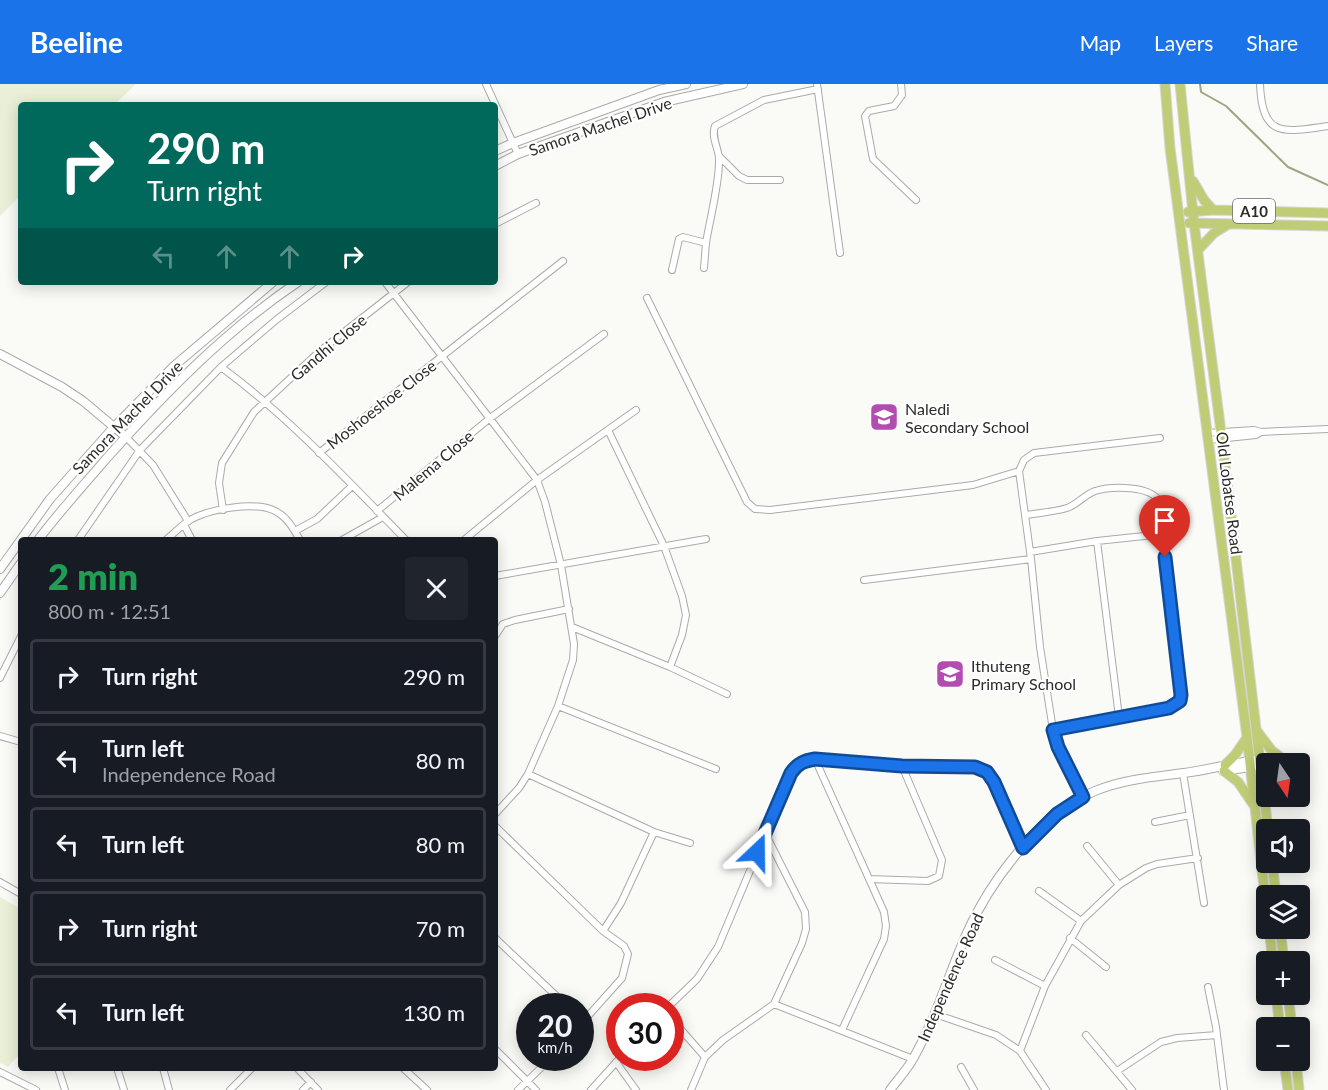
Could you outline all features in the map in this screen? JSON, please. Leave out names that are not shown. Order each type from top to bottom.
[{"type":"main road","name":"Samora Machel Drive","points":[[498,150],[659,90],[686,84]]},
{"type":"main road","name":"Samora Machel Drive","points":[[498,164],[518,154],[663,102],[743,84]]},
{"type":"main road","name":"Old Lobatse Road","points":[[1166,84],[1170,148],[1247,737],[1264,885]]},
{"type":"main road","name":"Old Lobatse Road","points":[[1180,84],[1194,224],[1259,753]]},
{"type":"main road","points":[[1191,176],[1204,200],[1213,210]]},
{"type":"main road","name":"A10","points":[[1179,212],[1213,210],[1328,213]]},
{"type":"main road","name":"A10","points":[[1181,223],[1328,226]]},
{"type":"main road","name":"A10","points":[[1198,250],[1214,233],[1230,224]]},
{"type":"main road","name":"Samora Machel Drive","points":[[23,537],[50,499],[114,427],[174,366],[269,285]]},
{"type":"main road","name":"Samora Machel Drive","points":[[40,537],[183,375],[238,327],[294,285]]},
{"type":"main road","points":[[0,354],[62,387],[83,401],[126,437]]},
{"type":"main road","name":"Samora Machel Drive","points":[[0,569],[18,544]]},
{"type":"main road","points":[[0,593],[18,567]]},
{"type":"main road","points":[[1256,729],[1273,753]]},
{"type":"main road","points":[[1247,737],[1224,768],[1238,782],[1254,806]]},
{"type":"main road","name":"Independence Road","points":[[890,1090],[913,1059],[935,1014],[967,934],[986,898],[1023,848],[1057,814],[1096,791],[1136,778],[1256,763]]},
{"type":"main road","points":[[1285,1071],[1288,1090]]},
{"type":"main road","points":[[1297,1071],[1299,1090]]},
{"type":"street","points":[[486,84],[494,102]]},
{"type":"street","points":[[901,84],[902,95],[894,106],[869,111],[865,116],[873,159],[916,200]]},
{"type":"street","points":[[1260,84],[1263,111],[1271,124],[1277,128],[1293,131],[1328,126]]},
{"type":"street","points":[[704,268],[718,176],[719,156],[713,133],[717,124],[764,100],[818,86],[840,253]]},
{"type":"street","points":[[498,110],[518,154]]},
{"type":"street","points":[[719,156],[742,178],[780,180]]},
{"type":"street","points":[[498,222],[536,203]]},
{"type":"street","points":[[672,270],[681,238],[706,243]]},
{"type":"street","name":"Moshoeshoe Close","points":[[319,453],[563,261]]},
{"type":"street","points":[[80,537],[140,450],[221,368],[276,320],[322,285]]},
{"type":"street","points":[[387,285],[537,480],[561,565],[572,627],[573,660],[558,706],[528,774],[519,788],[498,811]]},
{"type":"street","name":"Gandhi Close","points":[[223,510],[219,483],[222,463],[231,446],[263,401],[320,351],[404,285]]},
{"type":"street","points":[[647,298],[747,502],[755,509],[770,510],[973,485],[1019,471]]},
{"type":"street","name":"Malema Close","points":[[377,511],[489,419],[604,334]]},
{"type":"street","points":[[221,368],[263,401],[403,537]]},
{"type":"street","points":[[468,537],[537,480],[636,410]]},
{"type":"street","points":[[1208,436],[1254,430],[1261,432],[1328,429]]},
{"type":"street","points":[[608,430],[664,546],[682,596],[686,615],[682,635],[670,667]]},
{"type":"street","points":[[126,437],[153,465],[186,523],[191,537]]},
{"type":"street","points":[[1083,797],[1058,747],[1053,730],[1040,647],[1019,471],[1024,460],[1034,453],[1160,438]]},
{"type":"street","points":[[295,531],[317,519],[352,486]]},
{"type":"street","points":[[1025,515],[1065,509],[1095,491],[1110,488],[1130,488],[1150,492],[1159,500],[1181,695],[1177,704],[1169,708],[1053,730]]},
{"type":"street","points":[[170,537],[186,523],[199,516],[251,506],[278,512],[287,520],[298,537]]},
{"type":"street","points":[[347,537],[383,517]]},
{"type":"street","points":[[1030,552],[1097,541],[1163,534]]},
{"type":"street","points":[[498,576],[706,539]]},
{"type":"street","points":[[1097,541],[1119,717]]},
{"type":"street","points":[[864,580],[1031,559]]},
{"type":"street","points":[[498,632],[503,624],[569,609]]},
{"type":"street","points":[[572,627],[670,667],[728,694]]},
{"type":"street","points":[[0,678],[18,642]]},
{"type":"street","points":[[558,706],[716,769]]},
{"type":"street","points":[[0,736],[18,741]]},
{"type":"street","points":[[815,759],[884,912],[886,926],[884,939],[842,1030]]},
{"type":"street","points":[[683,993],[698,979],[718,947],[791,773],[805,760],[902,766],[975,767],[987,772],[994,782],[1023,848]]},
{"type":"street","points":[[868,879],[928,881],[939,876],[941,870],[942,861],[902,766]]},
{"type":"street","points":[[1183,773],[1204,903]]},
{"type":"street","points":[[528,774],[654,832],[690,843]]},
{"type":"street","points":[[1155,822],[1190,815]]},
{"type":"street","points":[[498,829],[603,931],[624,946],[628,954],[622,978],[594,1008]]},
{"type":"street","points":[[603,931],[621,903],[654,832]]},
{"type":"street","points":[[691,1090],[705,1057],[723,1040],[774,1004],[802,943],[806,929],[805,912],[765,834]]},
{"type":"street","points":[[1087,846],[1119,885]]},
{"type":"street","points":[[1020,1051],[1046,986],[1081,921],[1119,885],[1157,864],[1198,858]]},
{"type":"street","points":[[0,882],[18,892]]},
{"type":"street","points":[[1039,891],[1081,921]]},
{"type":"street","points":[[1070,938],[1106,967]]},
{"type":"street","points":[[498,941],[553,993]]},
{"type":"street","points":[[995,960],[1046,986]]},
{"type":"street","points":[[1208,987],[1224,1090]]},
{"type":"street","points":[[774,1004],[913,1059]]},
{"type":"street","points":[[935,1014],[996,1035],[1020,1051],[1046,1090]]},
{"type":"street","points":[[684,1033],[705,1057]]},
{"type":"street","points":[[1086,1035],[1132,1090]]},
{"type":"street","points":[[1117,1071],[1161,1042],[1177,1038],[1217,1035]]},
{"type":"street","points":[[498,1052],[536,1090]]},
{"type":"street","points":[[961,1066],[974,1090]]},
{"type":"street","points":[[59,1071],[65,1090]]},
{"type":"street","points":[[118,1071],[124,1090]]},
{"type":"street","points":[[164,1071],[169,1090]]},
{"type":"street","points":[[230,1090],[249,1071]]},
{"type":"street","points":[[300,1071],[318,1090]]},
{"type":"street","points":[[406,1071],[427,1090]]},
{"type":"street","points":[[518,1090],[538,1071]]},
{"type":"street","points":[[591,1090],[608,1071]]},
{"type":"street","points":[[625,1071],[636,1090]]},
{"type":"street","points":[[0,1072],[36,1090]]},
{"type":"street","points":[[303,1090],[311,1082]]},
{"type":"green space","points":[[0,84],[136,84],[117,102],[18,102],[18,198],[0,216]]},
{"type":"green space","points":[[0,897],[18,907],[18,1055],[8,1067],[0,1063]]},
{"type":"waterway","points":[[1200,84],[1201,92],[1226,106],[1288,167],[1328,185]]},
{"type":"place","name":"Naledi Secondary School","points":[[884,417]]},
{"type":"place","name":"Ithuteng Primary School","points":[[950,674]]},
{"type":"route","points":[[757,852],[791,773],[805,760],[815,759],[902,766],[975,767],[987,772],[994,782],[1023,848],[1057,814],[1083,797],[1058,747],[1053,730],[1169,708],[1180,701],[1165,557]]}]
